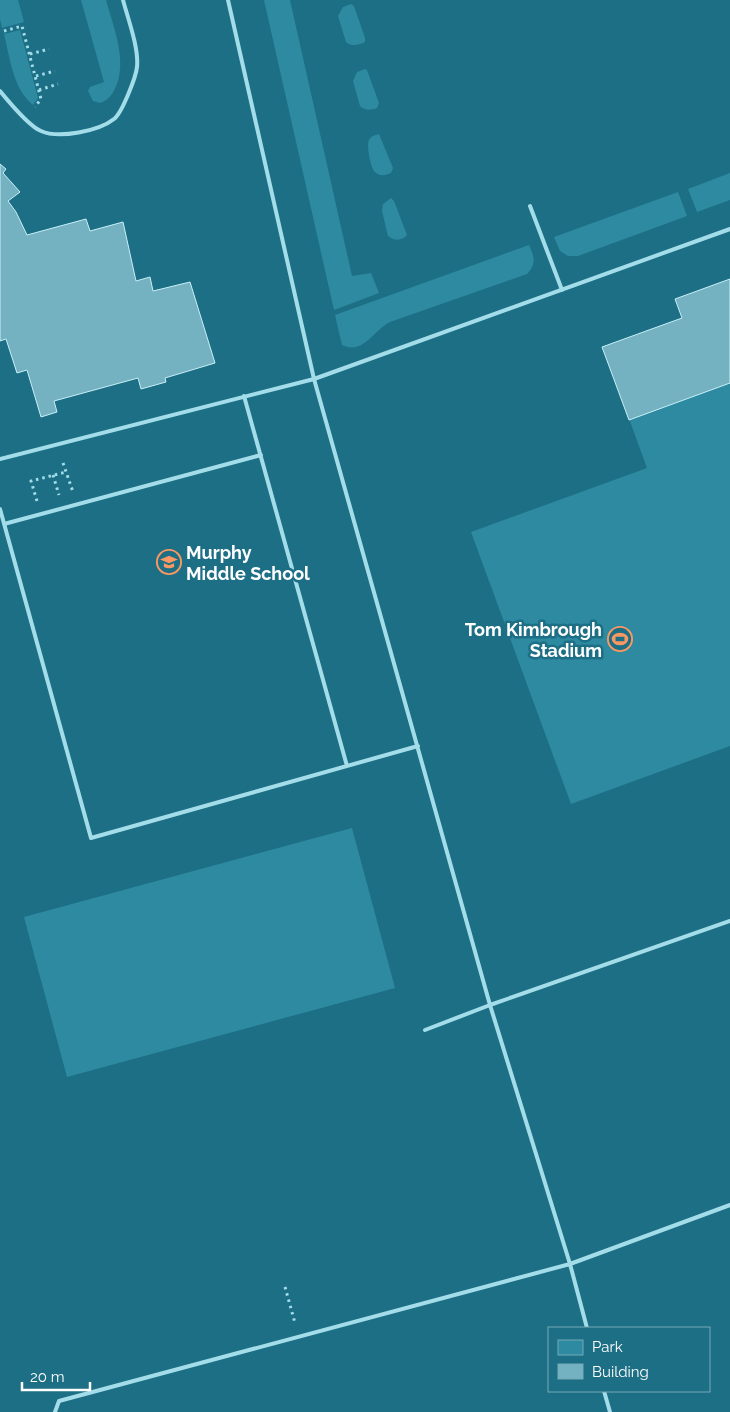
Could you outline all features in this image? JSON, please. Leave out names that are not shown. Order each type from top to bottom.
[{"type":"lane","points":[[0,91],[17,112],[40,131],[63,135],[87,131],[115,119],[128,96],[137,67],[134,39],[123,0]]},
{"type":"lane","points":[[228,0],[314,379],[490,1005],[570,1264],[587,1327]]},
{"type":"lane","points":[[530,206],[562,290]]},
{"type":"lane","points":[[0,459],[314,379],[730,229]]},
{"type":"lane","points":[[244,396],[346,766]]},
{"type":"lane","points":[[4,524],[261,455]]},
{"type":"lane","points":[[0,509],[91,838],[418,746]]},
{"type":"lane","points":[[425,1030],[490,1005],[730,921]]},
{"type":"lane","points":[[55,1412],[59,1401],[570,1264],[730,1205]]},
{"type":"lane","points":[[604,1392],[610,1412]]},
{"type":"path","points":[[4,31],[22,26],[41,99],[35,107]]},
{"type":"path","points":[[30,54],[49,49]]},
{"type":"path","points":[[36,76],[55,71]]},
{"type":"path","points":[[39,90],[58,84]]},
{"type":"path","points":[[63,462],[72,492]]},
{"type":"path","points":[[37,501],[31,481],[66,472]]},
{"type":"path","points":[[53,475],[59,495]]},
{"type":"path","points":[[285,1287],[295,1324]]},
{"type":"green space","points":[[0,0],[18,0],[24,22],[2,28]]},
{"type":"green space","points":[[81,0],[106,0],[119,47],[120,71],[117,83],[111,96],[100,103],[93,101],[88,91],[90,87],[104,82]]},
{"type":"green space","points":[[264,0],[290,0],[352,276],[371,273],[379,293],[334,310]]},
{"type":"green space","points":[[351,4],[354,6],[365,38],[365,42],[355,45],[346,42],[338,16],[343,7]]},
{"type":"green space","points":[[20,30],[38,98],[33,105],[21,91],[17,82],[4,34]]},
{"type":"green space","points":[[365,69],[379,103],[377,108],[366,109],[360,106],[353,81],[357,72]]},
{"type":"green space","points":[[379,134],[393,168],[391,173],[385,175],[379,175],[373,170],[369,152],[369,140]]},
{"type":"green space","points":[[730,173],[730,200],[697,212],[688,189]]},
{"type":"green space","points":[[678,192],[687,216],[578,256],[568,256],[560,251],[554,237]]},
{"type":"green space","points":[[391,198],[394,201],[407,235],[398,240],[388,236],[382,211],[383,204]]},
{"type":"green space","points":[[529,245],[534,260],[527,274],[390,322],[368,341],[356,347],[342,345],[335,315]]},
{"type":"green space","name":"Tom Kimbrough Stadium","points":[[730,301],[730,746],[571,804],[471,532],[647,468],[603,347]]},
{"type":"green space","points":[[352,828],[395,988],[67,1077],[24,917]]},
{"type":"building","points":[[0,164],[6,169],[3,173],[20,192],[8,201],[16,212],[27,235],[86,219],[90,231],[123,222],[136,281],[150,277],[153,291],[190,282],[215,363],[165,378],[166,382],[141,389],[138,378],[54,401],[57,412],[41,417],[27,370],[17,373],[6,339],[0,341]]},
{"type":"building","points":[[730,279],[730,383],[629,420],[602,347],[682,318],[675,299]]},
{"type":"place","name":"Murphy Middle School","points":[[169,562]]},
{"type":"place","name":"Tom Kimbrough Stadium","points":[[620,639]]}]
